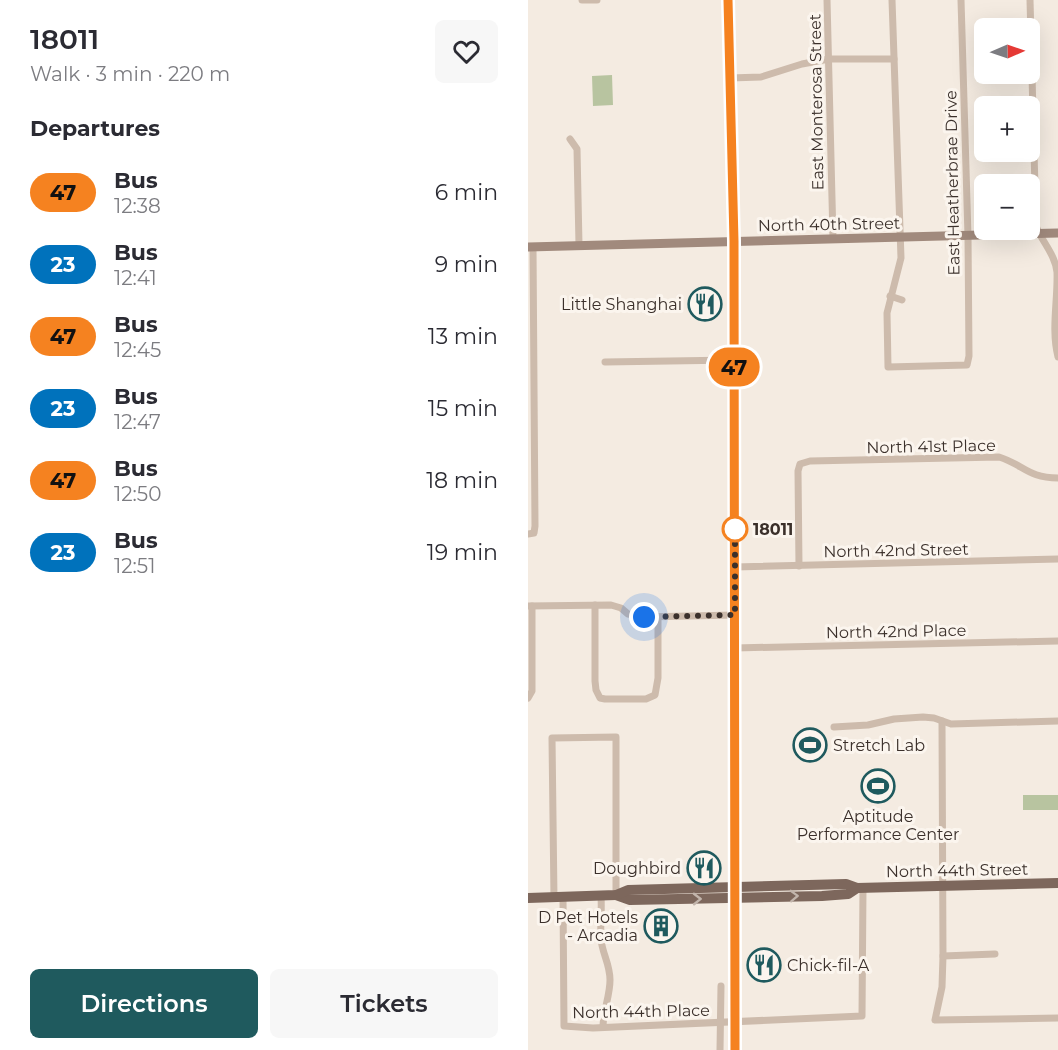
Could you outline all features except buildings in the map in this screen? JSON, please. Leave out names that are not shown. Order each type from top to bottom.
[{"type":"main road","points":[[728,0],[734,241],[735,1050]]},
{"type":"main road","name":"North 40th Street","points":[[1040,234],[1058,233]]},
{"type":"main road","name":"North 40th Street","points":[[531,247],[974,236]]},
{"type":"main road","name":"North 44th Street","points":[[528,898],[616,895],[630,900],[846,884],[860,888],[1058,883]]},
{"type":"street","points":[[582,0],[597,0]]},
{"type":"street","name":"East Monterosa Street","points":[[827,0],[833,238]]},
{"type":"street","points":[[892,0],[900,267],[890,296],[902,300]]},
{"type":"street","name":"East Heatherbrae Drive","points":[[890,296],[887,313],[888,368],[967,365],[969,356],[968,236],[961,0]]},
{"type":"street","points":[[1030,0],[1035,174]]},
{"type":"street","points":[[730,78],[760,77],[802,64],[828,59],[894,59]]},
{"type":"street","points":[[570,139],[577,149],[579,245]]},
{"type":"street","points":[[1040,235],[1052,252],[1057,271],[1058,357]]},
{"type":"street","points":[[531,247],[531,534]]},
{"type":"street","points":[[605,362],[734,360]]},
{"type":"street","name":"North 41st Place","points":[[799,566],[798,471],[800,464],[822,461],[999,457],[1035,476],[1058,478]]},
{"type":"street","name":"North 42nd Street","points":[[735,567],[1058,559]]},
{"type":"street","points":[[595,605],[596,690],[600,698],[609,700],[646,699],[655,695],[658,678],[658,617]]},
{"type":"street","points":[[528,698],[532,691],[530,606],[617,606],[628,614],[658,617],[735,615]]},
{"type":"street","name":"North 42nd Place","points":[[735,648],[1058,641]]},
{"type":"street","points":[[834,727],[868,725],[923,717],[951,724],[1058,721]]},
{"type":"street","points":[[942,721],[943,956],[942,987],[935,1020],[1058,1018]]},
{"type":"street","points":[[558,898],[552,738],[616,737],[616,895]]},
{"type":"street","name":"North 44th Place","points":[[558,898],[564,1026],[568,1028],[603,1027],[862,1016],[860,888]]},
{"type":"street","points":[[601,896],[601,939],[610,977],[603,1027]]},
{"type":"street","points":[[943,956],[995,954]]},
{"type":"street","points":[[720,1050],[721,986]]},
{"type":"green space","points":[[612,75],[613,105],[593,106],[592,76]]},
{"type":"green space","points":[[1023,795],[1058,795],[1058,810],[1023,810]]},
{"type":"bus line","name":"47","points":[[728,0],[734,241],[735,1050]]},
{"type":"place","name":"Little Shanghai","points":[[705,304]]},
{"type":"place","name":"18011","points":[[735,529]]},
{"type":"place","name":"Stretch Lab","points":[[810,745]]},
{"type":"place","name":"Aptitude Performance Center","points":[[878,786]]},
{"type":"place","name":"Doughbird","points":[[704,868]]},
{"type":"place","name":"D Pet Hotels - Arcadia","points":[[661,926]]},
{"type":"place","name":"Chick-fil-A","points":[[764,965]]},
{"type":"route","points":[[644,617],[735,615],[735,608],[735,592],[735,576],[735,567],[735,558],[735,552],[735,539],[735,526],[735,529]]}]
